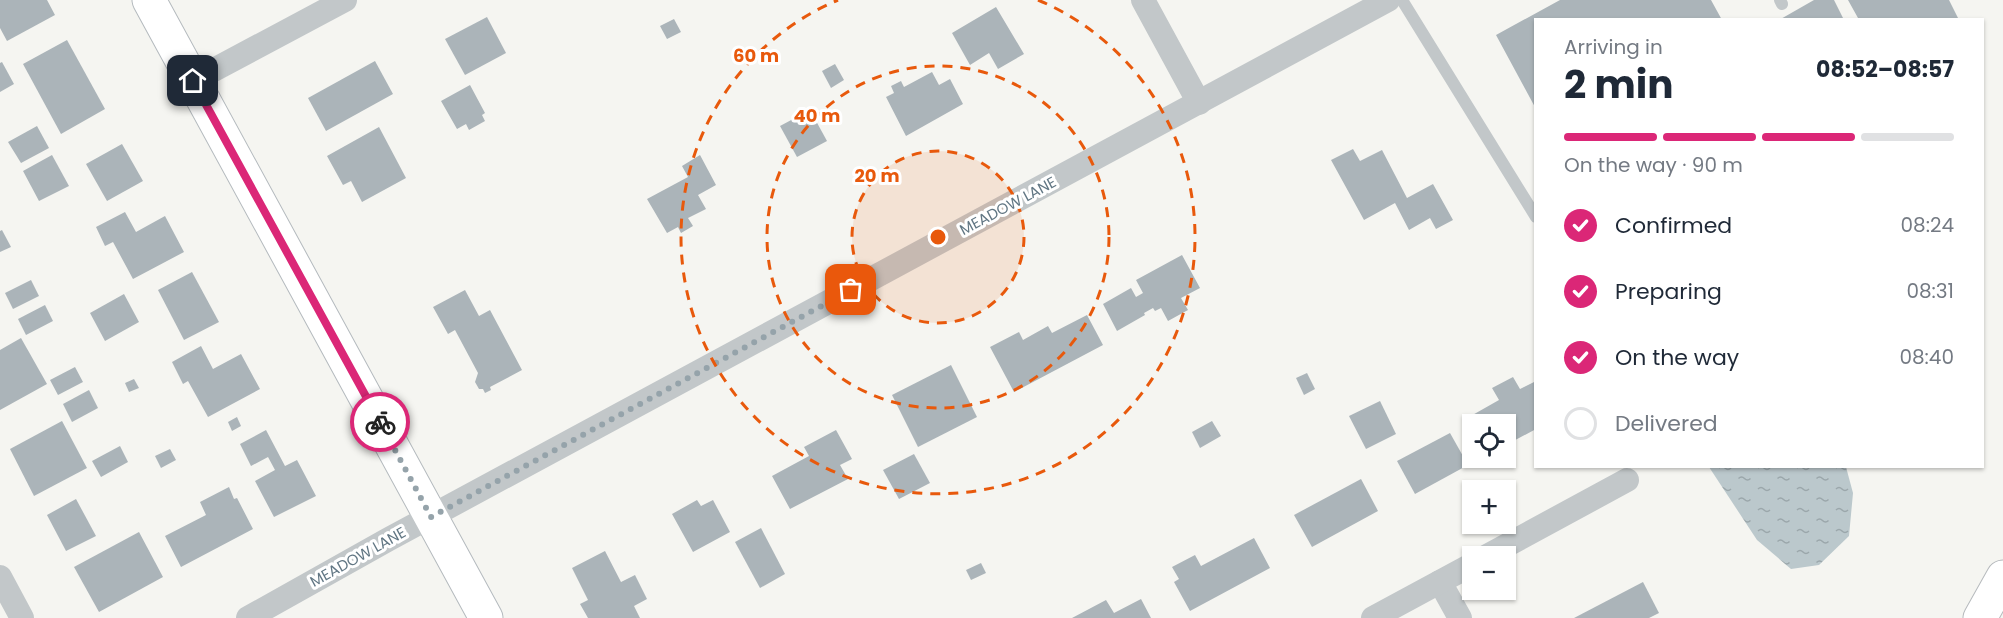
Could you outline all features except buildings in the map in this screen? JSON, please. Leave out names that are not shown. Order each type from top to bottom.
[{"type":"main road","points":[[148,0],[486,618]]},
{"type":"main road","points":[[1980,618],[2003,577]]},
{"type":"street","points":[[193,81],[345,0]]},
{"type":"street","points":[[1143,0],[1199,103]]},
{"type":"street","name":"MEADOW LANE","points":[[248,618],[1388,0]]},
{"type":"street","points":[[1505,546],[1627,480]]},
{"type":"street","points":[[1373,618],[1462,570]]},
{"type":"street","points":[[0,577],[22,618]]},
{"type":"street","points":[[1440,582],[1460,618]]},
{"type":"lane","points":[[1402,0],[1534,214]]},
{"type":"water","points":[[1710,468],[1846,468],[1853,493],[1849,536],[1819,565],[1791,569],[1757,540]]},
{"type":"way so far","points":[[380,422],[431,517],[851,290]]},
{"type":"route","points":[[193,81],[380,422]]}]
